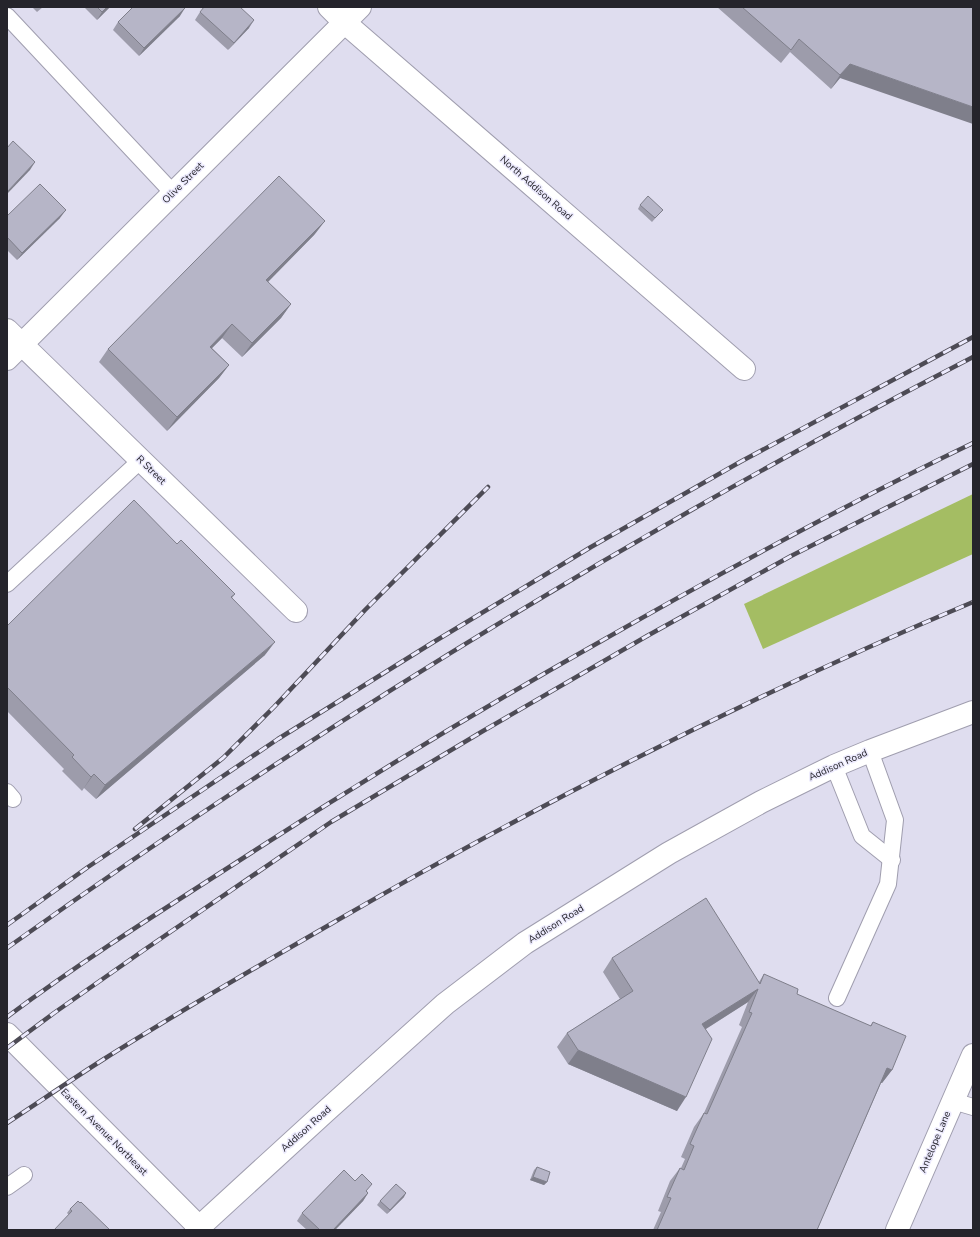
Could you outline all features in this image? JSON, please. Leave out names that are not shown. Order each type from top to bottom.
[{"type":"street","name":"North Addison Road","points":[[329,7],[352,14],[744,369]]},
{"type":"street","name":"Olive Street","points":[[12,344],[172,193],[352,14]]},
{"type":"street","name":"R Street","points":[[12,344],[141,460],[296,610]]},
{"type":"street","name":"Addison Road","points":[[199,1229],[320,1116],[446,1004],[525,943],[669,853],[761,802],[870,750],[973,712]]},
{"type":"street","name":"Eastern Avenue Northeast","points":[[7,1034],[199,1229]]},
{"type":"street","name":"Antelope Lane","points":[[897,1230],[963,1104],[973,1055]]},
{"type":"lane","points":[[7,16],[172,193]]},
{"type":"lane","points":[[7,584],[141,460]]},
{"type":"lane","points":[[837,998],[888,884],[892,860],[896,820],[870,750]]},
{"type":"lane","points":[[834,766],[862,836],[892,860]]},
{"type":"lane","points":[[7,1187],[24,1175]]},
{"type":"green space","points":[[973,494],[973,554],[763,649],[744,604]]},
{"type":"building","points":[[97,7],[107,7],[102,12]]},
{"type":"building","points":[[133,7],[185,8],[144,48],[118,22]]},
{"type":"building","points":[[204,7],[240,7],[254,20],[234,43],[200,12]]},
{"type":"building","points":[[742,7],[973,7],[973,107],[850,64],[840,75],[799,39],[791,50]]},
{"type":"building","points":[[13,141],[35,162],[7,192],[7,148]]},
{"type":"building","points":[[279,176],[325,221],[266,280],[291,304],[252,343],[232,324],[210,347],[229,365],[177,417],[108,349]]},
{"type":"building","points":[[40,184],[66,210],[22,253],[7,237],[7,216]]},
{"type":"building","points":[[648,196],[663,210],[655,218],[640,205]]},
{"type":"building","points":[[134,500],[177,544],[181,540],[235,594],[231,597],[275,642],[105,785],[94,774],[91,777],[72,757],[74,755],[7,687],[7,626]]},
{"type":"building","points":[[706,898],[760,984],[764,974],[798,989],[797,994],[871,1026],[873,1022],[906,1036],[892,1070],[887,1068],[817,1230],[657,1230],[671,1198],[667,1197],[680,1168],[684,1170],[694,1146],[690,1144],[704,1113],[707,1114],[752,1013],[749,1012],[758,989],[702,1024],[712,1039],[686,1097],[578,1050],[567,1033],[633,991],[612,958]]},
{"type":"building","points":[[537,1167],[550,1172],[547,1182],[533,1177]]},
{"type":"building","points":[[344,1170],[355,1181],[362,1174],[372,1184],[366,1191],[368,1193],[333,1230],[320,1230],[302,1213]]},
{"type":"building","points":[[396,1184],[406,1193],[390,1210],[380,1201]]},
{"type":"building","points":[[78,1201],[80,1203],[81,1202],[110,1230],[54,1230],[72,1211],[70,1209]]},
{"type":"railway","points":[[7,925],[88,867],[278,739],[432,643],[591,547],[740,462],[973,337]]},
{"type":"railway","points":[[7,948],[241,787],[359,710],[480,635],[601,562],[724,492],[848,423],[973,357]]},
{"type":"railway","points":[[7,1017],[97,953],[293,826],[461,722],[731,568],[875,491],[973,443]]},
{"type":"railway","points":[[7,1048],[144,950],[331,822],[483,731],[647,636],[791,556],[973,464]]},
{"type":"railway","points":[[135,829],[223,758],[274,707],[365,610],[488,487]]},
{"type":"railway","points":[[7,1123],[104,1059],[190,1006],[336,921],[492,834],[570,792],[730,712],[891,637],[973,602]]}]
